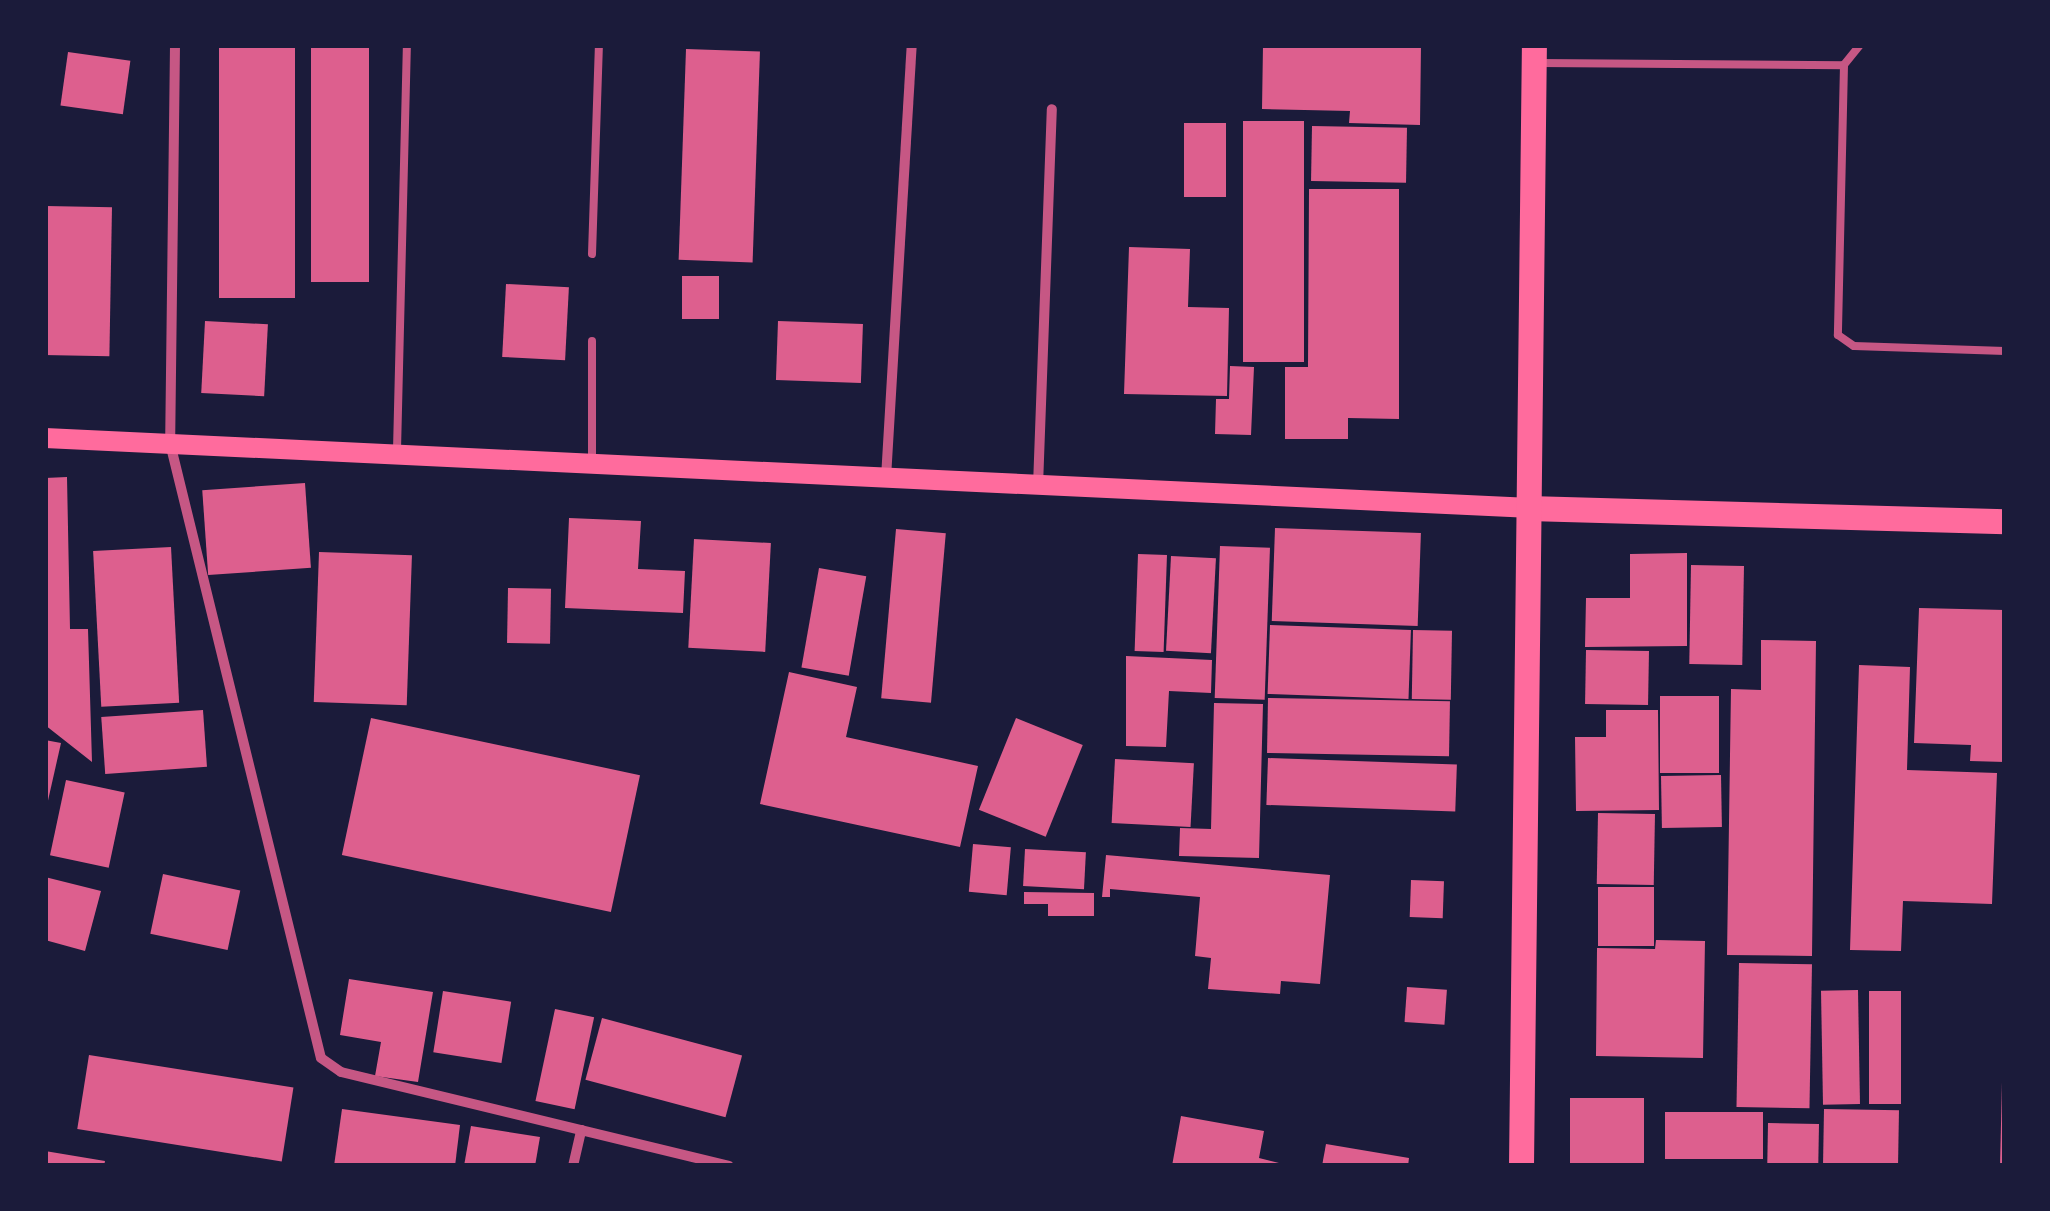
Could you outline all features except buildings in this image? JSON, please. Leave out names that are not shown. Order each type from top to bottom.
[{"type":"main road","points":[[1521,1166],[1534,54]]},
{"type":"main road","points":[[45,438],[1038,488],[1528,508],[2005,520]]},
{"type":"street","points":[[175,45],[170,443],[321,1058],[341,1072],[729,1166]]},
{"type":"street","points":[[886,480],[912,45]]},
{"type":"street","points":[[1038,488],[1052,109]]},
{"type":"street","points":[[573,1166],[581,1130]]},
{"type":"lane","points":[[397,455],[407,45]]},
{"type":"lane","points":[[592,254],[599,45]]},
{"type":"lane","points":[[1860,45],[1844,65],[1838,334],[1854,346],[2005,352]]},
{"type":"lane","points":[[1534,54],[1844,65]]},
{"type":"lane","points":[[592,341],[592,465]]}]
